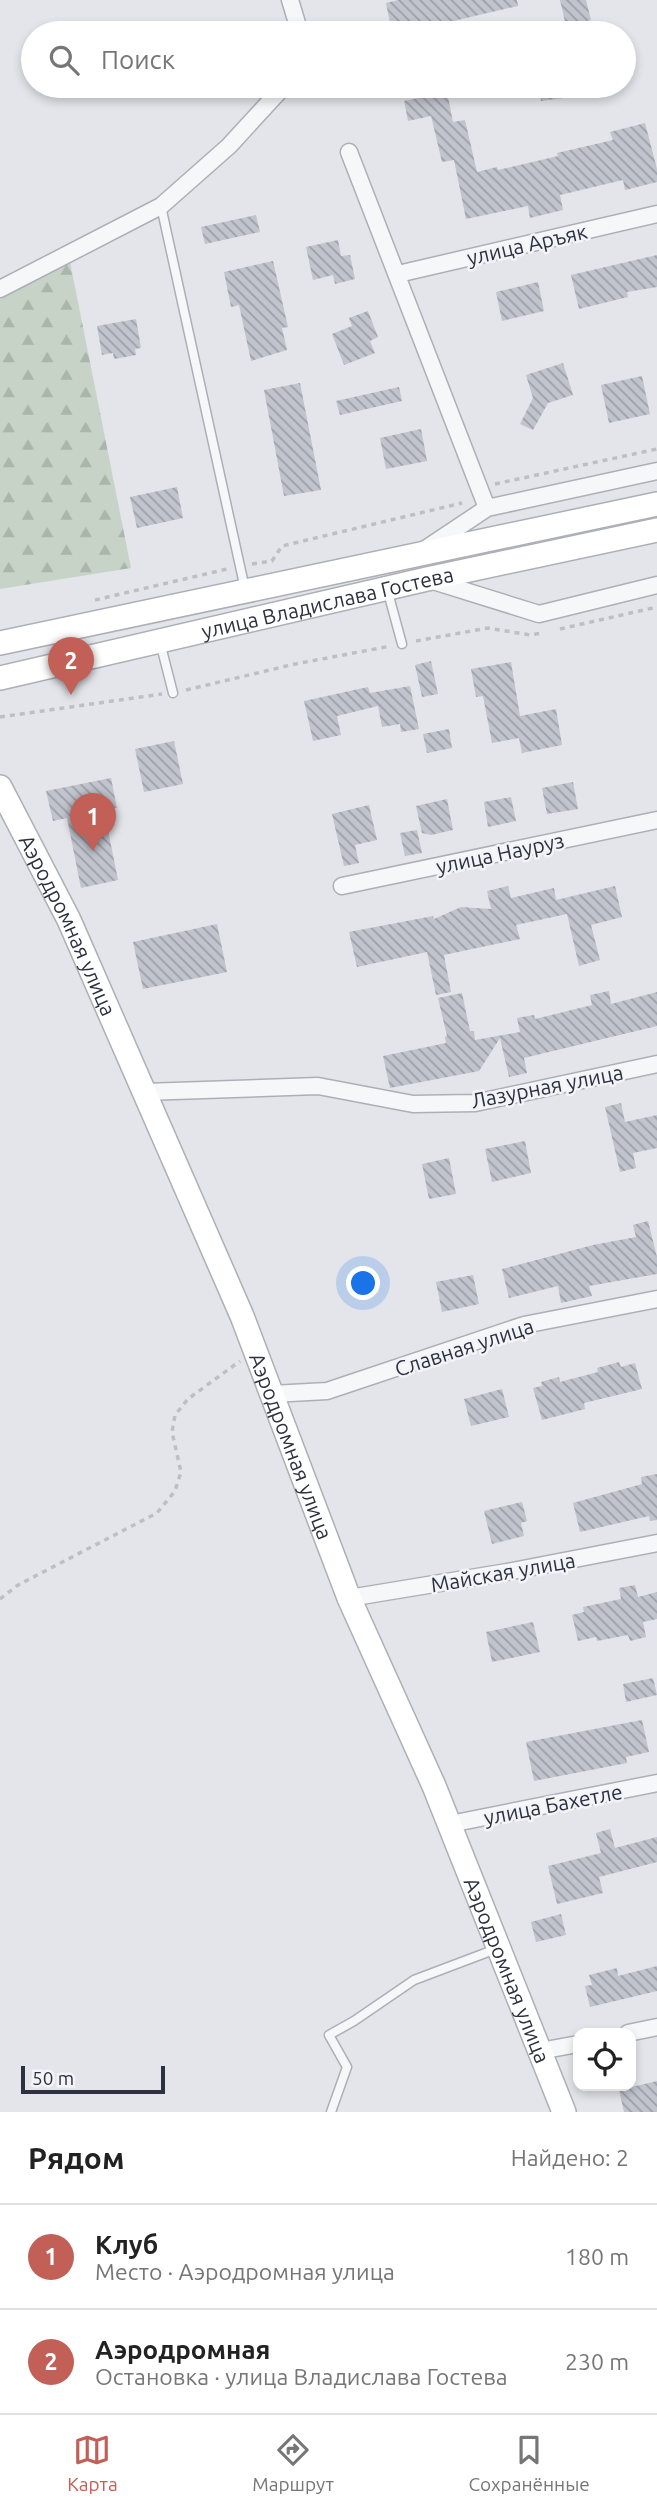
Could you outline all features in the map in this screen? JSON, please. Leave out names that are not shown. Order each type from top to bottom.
[{"type":"street","points":[[290,0],[296,21]]},
{"type":"street","points":[[0,289],[161,206],[229,146],[273,98]]},
{"type":"street","points":[[349,152],[486,508]]},
{"type":"street","name":"улица Аръяк","points":[[398,274],[657,214]]},
{"type":"street","points":[[416,556],[486,508],[657,471]]},
{"type":"street","name":"улица Владислава Гостева","points":[[0,643],[657,504]]},
{"type":"street","name":"улица Владислава Гостева","points":[[0,678],[387,588],[657,530]]},
{"type":"street","points":[[427,579],[539,614],[657,585]]},
{"type":"street","name":"Аэродромная улица","points":[[0,787],[69,920],[256,1350],[349,1598],[435,1786],[564,2112]]},
{"type":"street","name":"улица Науруз","points":[[342,886],[657,820]]},
{"type":"street","name":"Лазурная улица","points":[[144,1092],[318,1086],[413,1104],[475,1104],[657,1064]]},
{"type":"street","name":"Славная улица","points":[[272,1394],[327,1391],[524,1325],[657,1299]]},
{"type":"street","name":"Майская улица","points":[[349,1598],[507,1572],[657,1543]]},
{"type":"street","name":"улица Бахетле","points":[[450,1825],[657,1783]]},
{"type":"street","points":[[636,2031],[657,2027]]},
{"type":"street","points":[[540,2052],[573,2045]]},
{"type":"lane","points":[[161,206],[246,592]]},
{"type":"lane","points":[[387,588],[402,644]]},
{"type":"lane","points":[[160,642],[173,693]]},
{"type":"lane","points":[[331,2112],[347,2067],[329,2035],[414,1980],[499,1948]]},
{"type":"path","points":[[93,600],[272,561],[282,546],[465,502],[480,487],[657,449]]},
{"type":"path","points":[[555,630],[657,607]]},
{"type":"path","points":[[0,717],[173,693],[295,664],[488,628],[530,635],[542,633]]},
{"type":"path","points":[[0,1599],[18,1585],[157,1513],[175,1492],[181,1472],[172,1432],[175,1415],[188,1399],[256,1350]]},
{"type":"green space","points":[[69,257],[131,568],[0,589],[0,299]]},
{"type":"building","points":[[398,0],[517,0],[518,6],[454,21],[390,21],[386,3]]},
{"type":"building","points":[[560,0],[586,0],[591,20],[565,21]]},
{"type":"building","points":[[448,98],[453,122],[465,120],[477,172],[497,167],[498,170],[558,156],[557,153],[613,140],[610,132],[645,123],[657,169],[657,182],[625,190],[623,180],[560,195],[563,210],[530,218],[528,206],[466,219],[454,160],[442,162],[431,116],[408,121],[404,101]]},
{"type":"building","points":[[541,98],[562,98],[541,101]]},
{"type":"building","points":[[256,215],[260,232],[205,244],[201,227]]},
{"type":"building","points":[[338,240],[341,256],[350,255],[355,279],[335,284],[333,275],[313,280],[306,247]]},
{"type":"building","points":[[657,255],[657,287],[627,292],[628,297],[579,309],[571,275]]},
{"type":"building","points":[[273,261],[288,327],[282,328],[287,350],[251,361],[239,305],[231,307],[224,272]]},
{"type":"building","points":[[538,282],[544,311],[502,321],[496,292]]},
{"type":"building","points":[[368,311],[378,337],[370,341],[375,353],[344,365],[332,334],[352,326],[349,318]]},
{"type":"building","points":[[136,319],[141,348],[135,349],[136,355],[114,359],[113,353],[102,355],[97,326]]},
{"type":"building","points":[[563,363],[573,395],[548,403],[533,430],[520,424],[533,398],[526,375]]},
{"type":"building","points":[[642,376],[650,414],[609,423],[601,385]]},
{"type":"building","points":[[300,383],[321,490],[284,496],[264,390]]},
{"type":"building","points":[[399,387],[402,401],[340,415],[336,401]]},
{"type":"building","points":[[421,429],[427,461],[386,469],[380,438]]},
{"type":"building","points":[[177,487],[183,518],[137,528],[130,497]]},
{"type":"building","points":[[431,661],[438,694],[422,697],[415,665]]},
{"type":"building","points":[[511,662],[520,716],[556,709],[562,745],[522,753],[519,738],[492,743],[483,696],[476,697],[471,669]]},
{"type":"building","points":[[410,686],[419,729],[401,732],[400,724],[382,727],[378,706],[337,716],[341,735],[313,741],[304,701],[368,687],[370,693]]},
{"type":"building","points":[[449,729],[452,748],[427,753],[423,734]]},
{"type":"building","points":[[174,741],[183,784],[144,792],[135,749]]},
{"type":"building","points":[[111,778],[117,808],[104,810],[118,880],[81,888],[67,818],[53,821],[46,791]]},
{"type":"building","points":[[573,782],[578,809],[547,814],[542,788]]},
{"type":"building","points":[[511,797],[516,821],[488,827],[484,802]]},
{"type":"building","points":[[447,799],[453,830],[431,835],[422,833],[416,806]]},
{"type":"building","points":[[369,805],[377,840],[355,845],[359,863],[344,866],[332,814]]},
{"type":"building","points":[[417,830],[422,853],[405,856],[400,833]]},
{"type":"building","points":[[508,886],[511,898],[554,888],[556,900],[615,886],[622,917],[591,925],[600,960],[579,966],[567,914],[516,925],[520,939],[444,955],[451,992],[436,995],[427,952],[357,967],[349,932],[433,916],[434,919],[461,907],[491,909],[487,891]]},
{"type":"building","points":[[217,924],[227,972],[143,989],[133,942]]},
{"type":"building","points":[[609,991],[611,1004],[657,992],[657,1026],[524,1058],[527,1073],[509,1077],[500,1038],[479,1071],[390,1088],[383,1056],[446,1043],[447,1036],[438,998],[462,993],[470,1031],[474,1031],[475,1040],[520,1032],[517,1018],[534,1015],[535,1019],[592,1005],[590,995]]},
{"type":"building","points":[[621,1103],[625,1122],[657,1115],[657,1148],[633,1153],[636,1168],[620,1172],[605,1107]]},
{"type":"building","points":[[525,1141],[531,1173],[492,1182],[485,1149]]},
{"type":"building","points":[[449,1158],[456,1194],[429,1199],[422,1164]]},
{"type":"building","points":[[648,1221],[657,1257],[657,1274],[589,1286],[592,1296],[561,1303],[558,1286],[509,1298],[502,1269],[593,1245],[636,1237],[633,1225]]},
{"type":"building","points":[[473,1275],[479,1304],[442,1312],[436,1282]]},
{"type":"building","points":[[619,1362],[621,1367],[635,1363],[642,1389],[584,1403],[585,1409],[542,1420],[533,1388],[542,1386],[541,1382],[559,1377],[560,1382],[598,1372],[597,1368]]},
{"type":"building","points":[[502,1389],[509,1417],[471,1426],[464,1399]]},
{"type":"building","points":[[657,1474],[657,1520],[650,1521],[649,1516],[580,1532],[573,1503],[642,1484],[641,1477]]},
{"type":"building","points":[[522,1502],[527,1521],[521,1523],[524,1536],[492,1544],[484,1511]]},
{"type":"building","points":[[635,1585],[638,1597],[657,1592],[657,1619],[643,1622],[646,1637],[630,1641],[628,1635],[597,1641],[596,1637],[578,1641],[572,1615],[584,1612],[583,1607],[621,1599],[619,1588]]},
{"type":"building","points":[[533,1622],[540,1652],[492,1662],[486,1632]]},
{"type":"building","points":[[653,1678],[657,1695],[626,1702],[623,1684]]},
{"type":"building","points":[[642,1720],[649,1752],[626,1757],[627,1763],[534,1781],[526,1742]]},
{"type":"building","points":[[610,1829],[615,1848],[657,1837],[657,1862],[599,1877],[603,1893],[557,1904],[548,1866],[601,1853],[596,1833]]},
{"type":"building","points":[[561,1914],[566,1935],[536,1942],[531,1922]]},
{"type":"building","points":[[657,1966],[657,1991],[590,2007],[585,1986],[592,1985],[589,1975],[617,1968],[618,1976]]},
{"type":"building","points":[[657,2081],[657,2112],[624,2112],[619,2091],[636,2091],[636,2086]]},
{"type":"place","name":"Аэродромная","points":[[71,695]]},
{"type":"place","name":"Клуб","points":[[93,851]]}]
